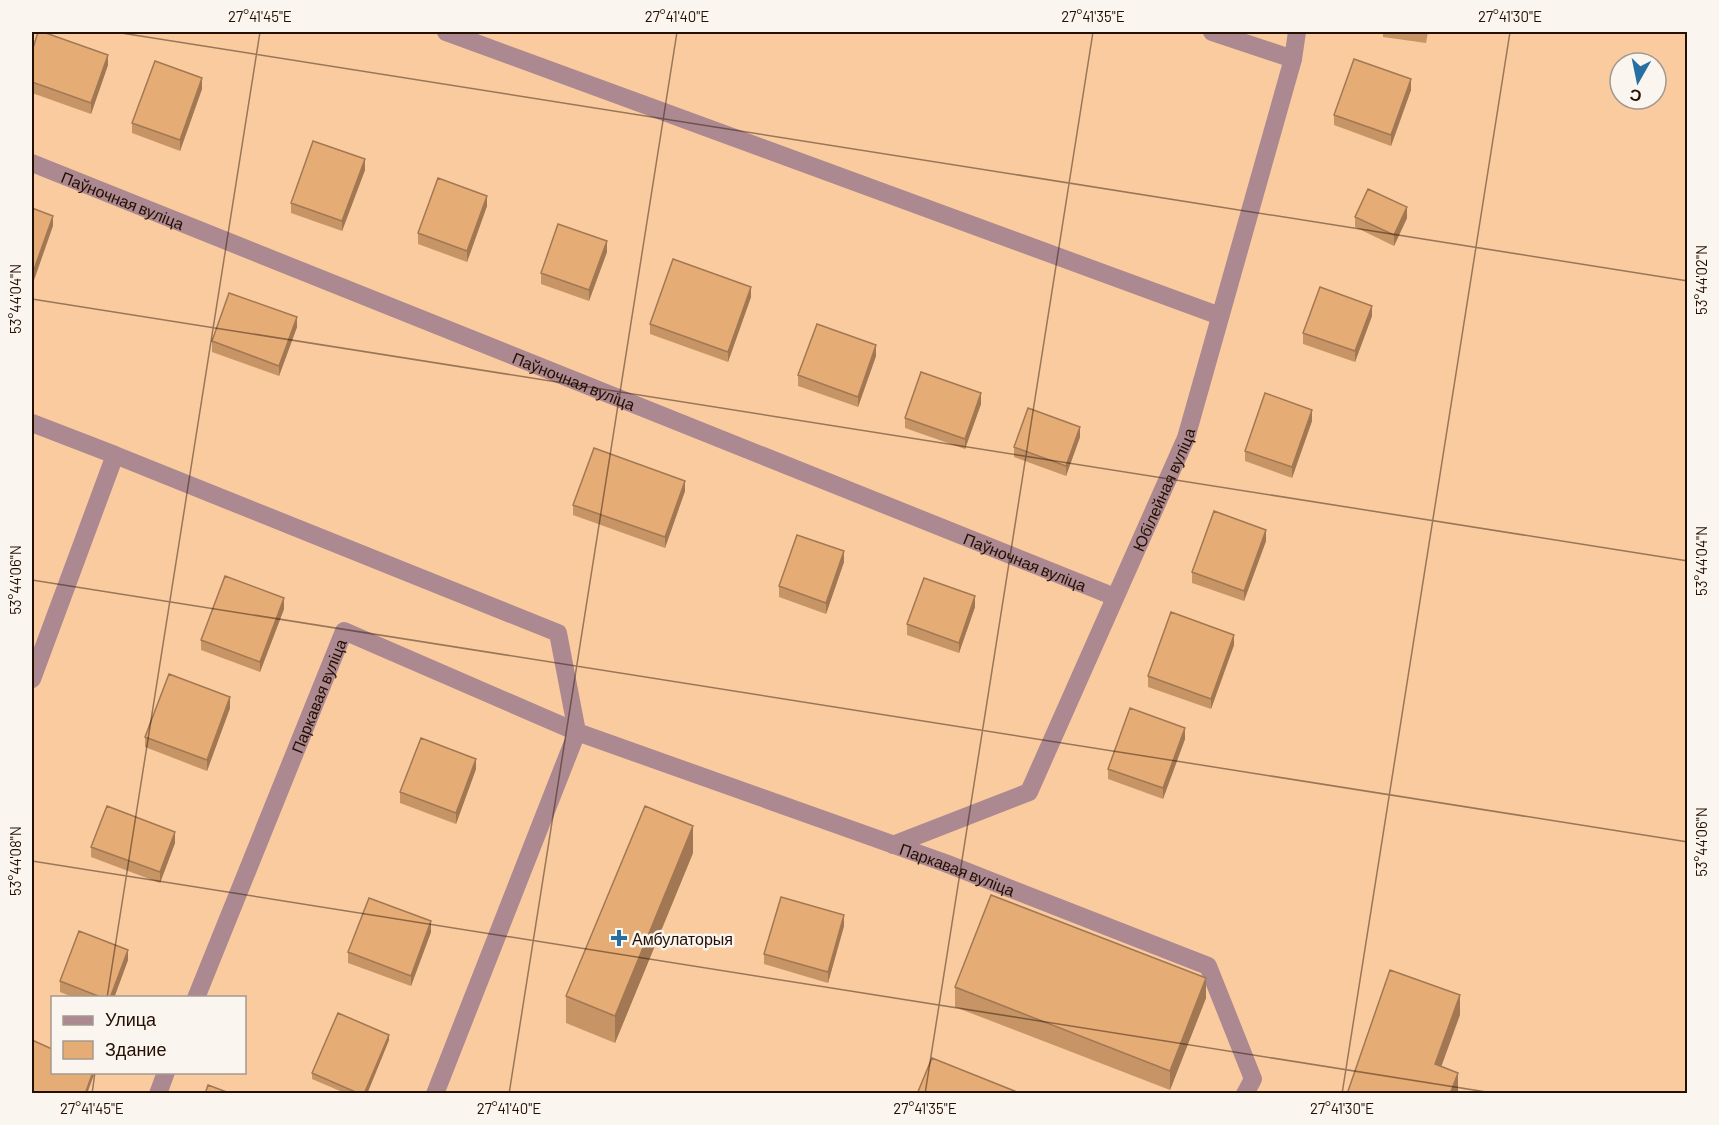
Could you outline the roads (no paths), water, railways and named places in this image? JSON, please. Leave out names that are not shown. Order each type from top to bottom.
[{"type":"street","points":[[446,32],[1220,316]]},
{"type":"street","points":[[1212,32],[1293,59]]},
{"type":"street","name":"Юбілейная вуліца","points":[[893,844],[1029,792],[1186,438],[1293,59],[1297,32]]},
{"type":"street","name":"Паўночная вуліца","points":[[32,163],[1115,597]]},
{"type":"street","points":[[32,423],[558,633],[577,732],[435,1094]]},
{"type":"street","points":[[32,679],[115,455]]},
{"type":"street","name":"Паркавая вуліца","points":[[197,996],[344,631],[577,732],[893,844],[1208,966],[1253,1078],[1245,1094]]},
{"type":"street","points":[[158,1094],[165,1074]]},
{"type":"place","name":"Амбулаторыя","points":[[619,938]]}]
